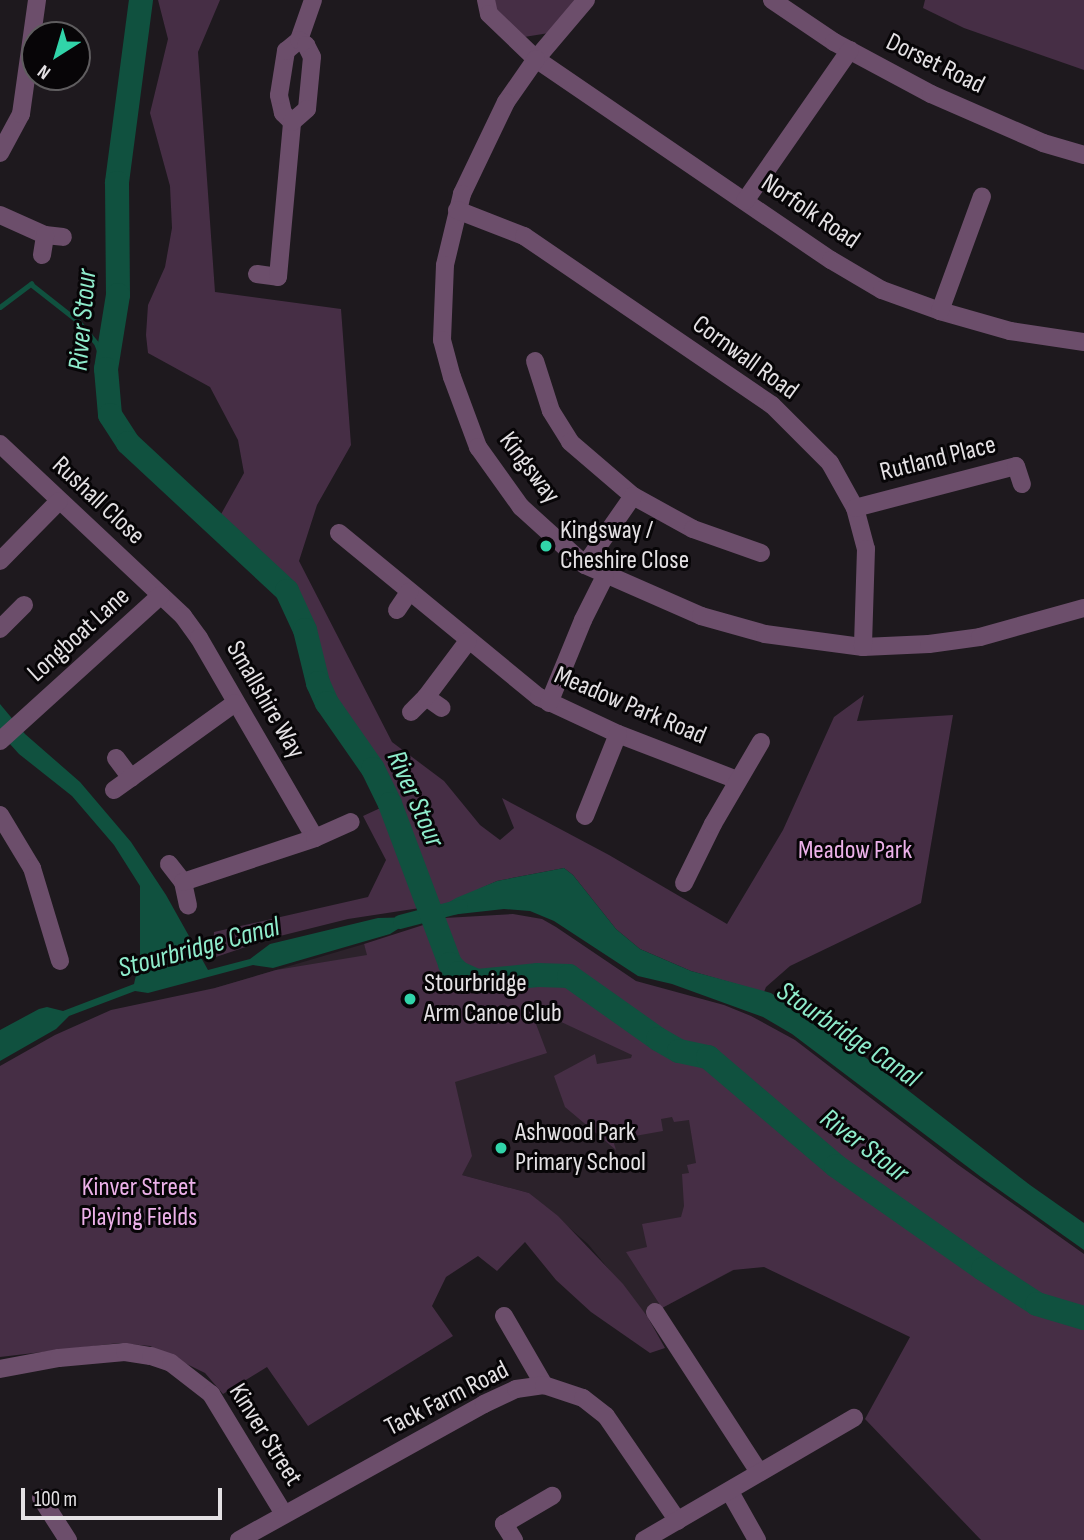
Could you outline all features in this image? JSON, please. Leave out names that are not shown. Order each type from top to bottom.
[{"type":"street","points":[[3,143],[21,114],[37,0]]},
{"type":"street","points":[[292,122],[283,113],[279,95],[286,51],[299,40],[313,0]]},
{"type":"street","points":[[486,0],[489,14],[536,59]]},
{"type":"street","name":"Kingsway","points":[[586,0],[536,59],[500,114],[457,210],[445,265],[442,340],[478,447],[521,508],[585,565],[605,576],[701,616],[765,634],[863,647],[979,637],[1084,608]]},
{"type":"street","name":"Dorset Road","points":[[772,0],[850,50],[931,94],[1043,143],[1084,155]]},
{"type":"street","points":[[257,274],[278,277],[292,122],[307,109],[312,57],[306,45],[299,40]]},
{"type":"street","points":[[745,201],[850,50]]},
{"type":"street","name":"Norfolk Road","points":[[536,59],[831,260],[883,290],[940,311],[1010,331],[1084,342]]},
{"type":"street","points":[[940,311],[982,195]]},
{"type":"street","name":"Cornwall Road","points":[[457,210],[524,236],[772,405],[830,463],[855,508],[866,549],[863,647]]},
{"type":"street","points":[[0,215],[54,236],[42,255]]},
{"type":"street","points":[[534,357],[551,411],[570,442],[633,496],[693,529],[761,553]]},
{"type":"street","name":"Rushall Close","points":[[0,444],[161,595]]},
{"type":"street","name":"Rutland Place","points":[[855,508],[1016,466],[1022,484]]},
{"type":"street","points":[[585,565],[633,496]]},
{"type":"street","points":[[0,561],[59,501]]},
{"type":"street","name":"Meadow Park Road","points":[[339,533],[468,641],[549,703],[618,734],[737,780]]},
{"type":"street","points":[[549,703],[583,620],[605,576]]},
{"type":"street","points":[[397,610],[409,592]]},
{"type":"street","name":"Smallshire Way","points":[[161,595],[183,615],[200,638],[235,703],[316,838]]},
{"type":"street","name":"Longboat Lane","points":[[0,741],[161,595]]},
{"type":"street","points":[[3,621],[24,604]]},
{"type":"street","points":[[411,712],[426,697],[468,641]]},
{"type":"street","points":[[426,697],[442,708]]},
{"type":"street","points":[[114,790],[235,703]]},
{"type":"street","points":[[575,793],[589,808],[618,734]]},
{"type":"street","points":[[684,883],[737,780],[761,742]]},
{"type":"street","points":[[116,758],[131,778]]},
{"type":"street","points":[[0,815],[32,868],[60,961]]},
{"type":"street","points":[[183,882],[316,838],[351,822]]},
{"type":"street","points":[[169,864],[183,882],[188,905]]},
{"type":"street","points":[[655,1312],[759,1472]]},
{"type":"street","points":[[504,1316],[544,1385]]},
{"type":"street","name":"Kinver Street","points":[[0,1369],[59,1358],[125,1352],[151,1356],[171,1363],[211,1394],[284,1514]]},
{"type":"street","name":"Tack Farm Road","points":[[239,1540],[484,1404],[516,1389],[544,1385],[583,1398],[606,1416],[678,1521]]},
{"type":"street","points":[[644,1540],[854,1418]]},
{"type":"street","points":[[730,1492],[757,1540]]},
{"type":"street","points":[[514,1540],[504,1524],[552,1496]]},
{"type":"street","points":[[41,1498],[68,1540]]},
{"type":"shaded area","points":[[0,704],[25,734],[80,782],[131,842],[166,895],[208,970],[250,959],[270,944],[378,918],[417,917],[390,934],[273,968],[253,965],[148,993],[135,991],[69,1016],[56,1029],[0,1061],[0,1030],[39,1009],[47,1007],[63,1011],[134,984],[140,957],[140,886],[114,845],[72,796],[19,754],[0,733]]},
{"type":"shaded area","points":[[564,868],[573,875],[616,929],[640,949],[691,971],[771,993],[869,1060],[1030,1185],[1084,1223],[1084,1250],[981,1177],[792,1034],[763,1017],[672,984],[638,976],[554,921],[530,911],[504,909],[450,915],[443,911],[446,904],[456,898],[497,881]]},
{"type":"shaded area","name":"Ashwood Park Primary School","points":[[364,944],[368,955],[441,1012],[474,1024],[544,1014],[619,1047],[740,1117],[734,1270],[647,1316],[588,1244],[529,1193],[462,1175],[215,988]]},
{"type":"green space","name":"Meadow Park","points":[[158,0],[220,0],[198,52],[215,292],[341,309],[351,445],[317,505],[299,561],[392,742],[444,781],[480,825],[500,840],[514,828],[502,798],[609,855],[727,924],[783,830],[834,717],[864,695],[857,721],[953,715],[921,903],[790,966],[766,987],[764,992],[691,971],[640,949],[616,929],[573,875],[564,868],[497,881],[446,904],[348,919],[272,938],[213,958],[214,932],[368,897],[386,860],[363,816],[389,804],[373,769],[327,703],[318,683],[305,630],[287,591],[215,525],[244,473],[238,440],[210,387],[148,353],[148,305],[165,267],[172,228],[170,186],[150,113],[168,39]]},
{"type":"green space","points":[[494,0],[576,0],[549,33],[524,37],[495,12]]},
{"type":"green space","points":[[925,0],[1084,0],[1084,70],[964,28],[923,8]]},
{"type":"green space","name":"Kinver Street Playing Fields","points":[[513,914],[542,919],[636,981],[724,1005],[795,1040],[957,1164],[1084,1254],[1084,1540],[981,1540],[865,1419],[910,1337],[764,1267],[733,1270],[662,1308],[626,1252],[647,1247],[642,1224],[681,1217],[684,1206],[682,1174],[689,1173],[687,1165],[696,1163],[689,1120],[674,1122],[672,1117],[661,1119],[663,1131],[618,1139],[615,1127],[609,1128],[616,1150],[565,1107],[554,1076],[595,1054],[597,1064],[631,1058],[632,1055],[544,1014],[533,1016],[547,1053],[455,1082],[472,1156],[462,1175],[529,1193],[558,1216],[623,1284],[647,1316],[665,1348],[650,1353],[591,1312],[556,1280],[525,1242],[497,1271],[478,1256],[446,1277],[432,1306],[453,1336],[308,1426],[267,1367],[223,1394],[205,1373],[150,1346],[119,1343],[0,1357],[0,1066],[55,1035],[111,1010],[215,988],[276,970],[367,955],[364,944],[445,918]]},
{"type":"waterway","name":"River Stour","points":[[141,0],[117,183],[118,295],[106,369],[110,415],[128,443],[287,591],[305,630],[318,683],[327,703],[373,769],[390,804],[450,964],[459,973],[477,981],[538,975],[569,976],[658,1039],[679,1051],[708,1057],[836,1166],[983,1269],[1037,1304],[1084,1318]]},
{"type":"waterway","points":[[0,307],[31,284],[78,321],[97,344],[106,369]]},
{"type":"waterway","name":"River Stour","points":[[400,922],[461,906]]},
{"type":"waterway","points":[[443,976],[459,973]]},
{"type":"place","name":"Kingsway / Cheshire Close","points":[[546,546]]},
{"type":"place","name":"Stourbridge Arm Canoe Club","points":[[410,999]]},
{"type":"place","name":"Ashwood Park Primary School","points":[[501,1148]]},
{"type":"water label","name":"Stourbridge Canal","points":[[199,948]]},
{"type":"water label","name":"Stourbridge Canal","points":[[848,1035]]}]
